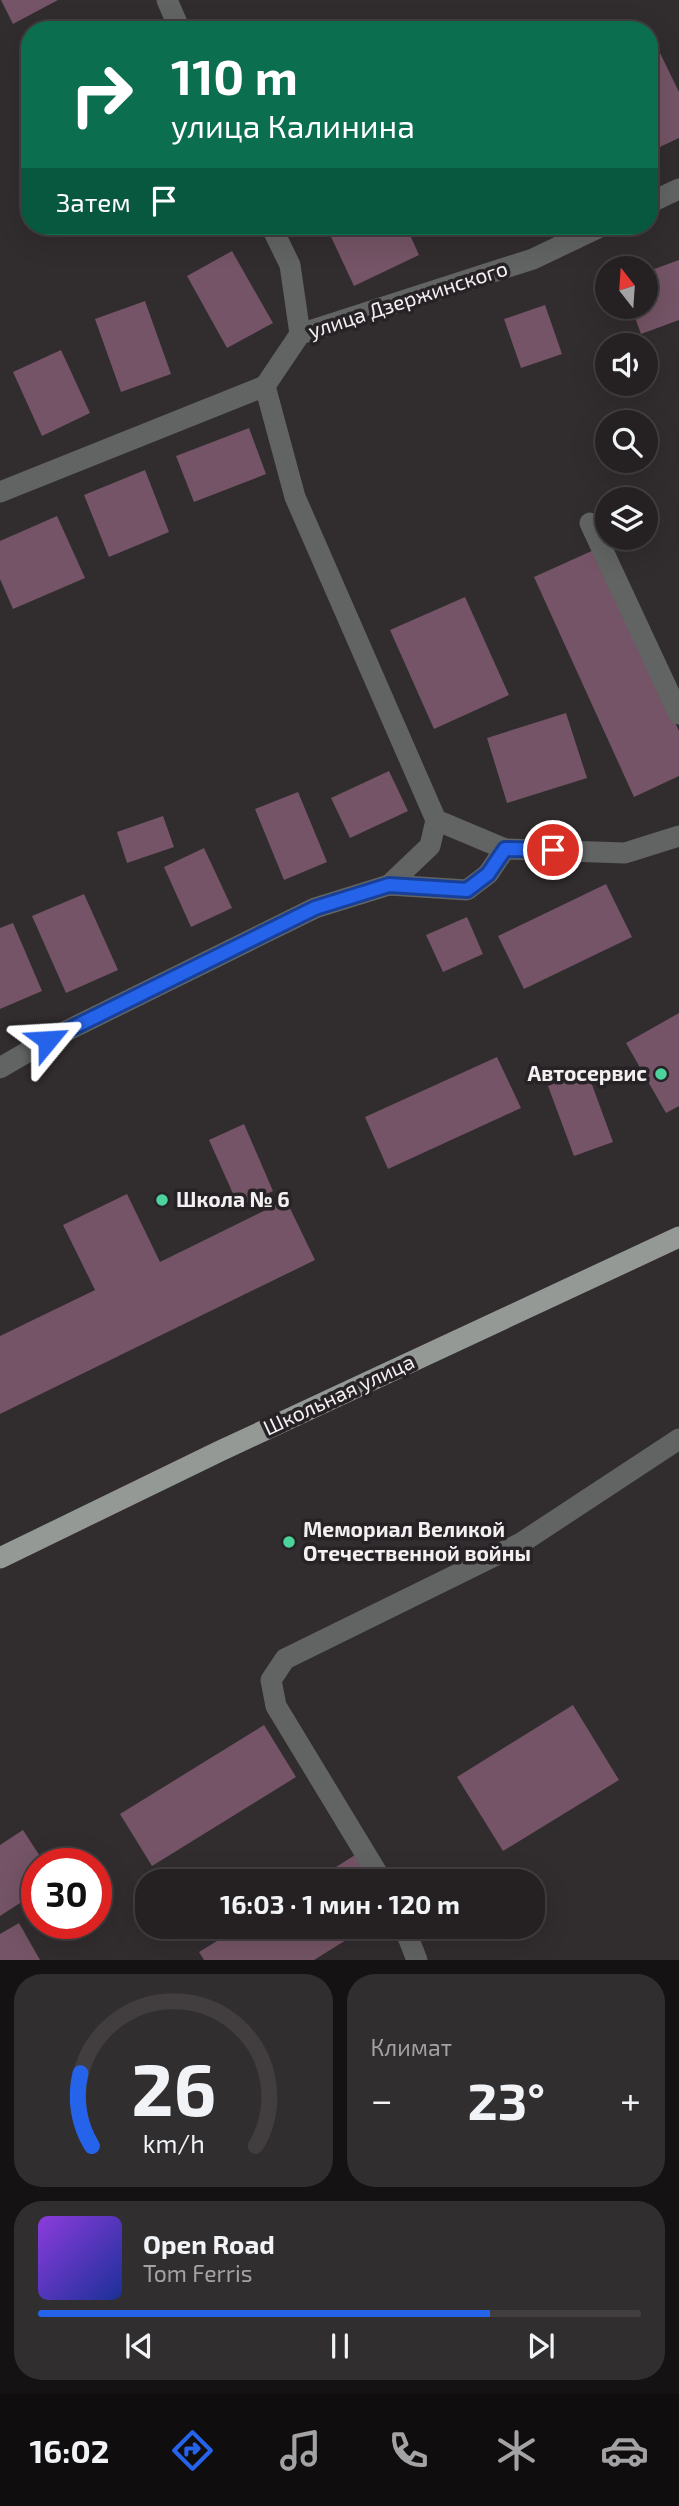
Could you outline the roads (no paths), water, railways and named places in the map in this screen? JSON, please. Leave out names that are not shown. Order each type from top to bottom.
[{"type":"main road","name":"Школьная улица","points":[[0,1558],[219,1451],[679,1237]]},
{"type":"street","points":[[167,0],[176,21]]},
{"type":"street","points":[[658,200],[679,189]]},
{"type":"street","points":[[275,235],[290,265],[300,334]]},
{"type":"street","name":"улица Дзержинского","points":[[265,386],[300,334],[533,259],[583,235]]},
{"type":"street","points":[[0,492],[265,386],[295,497],[436,820],[430,846],[389,885]]},
{"type":"street","points":[[590,523],[679,714]]},
{"type":"street","points":[[436,820],[505,849],[625,853],[679,836]]},
{"type":"street","points":[[0,1068],[48,1040],[315,908],[389,885],[467,890],[488,874],[505,849]]},
{"type":"street","points":[[375,1869],[276,1706],[271,1680],[285,1659],[521,1543],[679,1439]]},
{"type":"street","points":[[409,1939],[417,1960]]},
{"type":"place","name":"Автосервис","points":[[661,1074]]},
{"type":"place","name":"Школа № 6","points":[[162,1200]]},
{"type":"place","name":"Мемориал Великой Отечественной войны","points":[[289,1542]]}]
